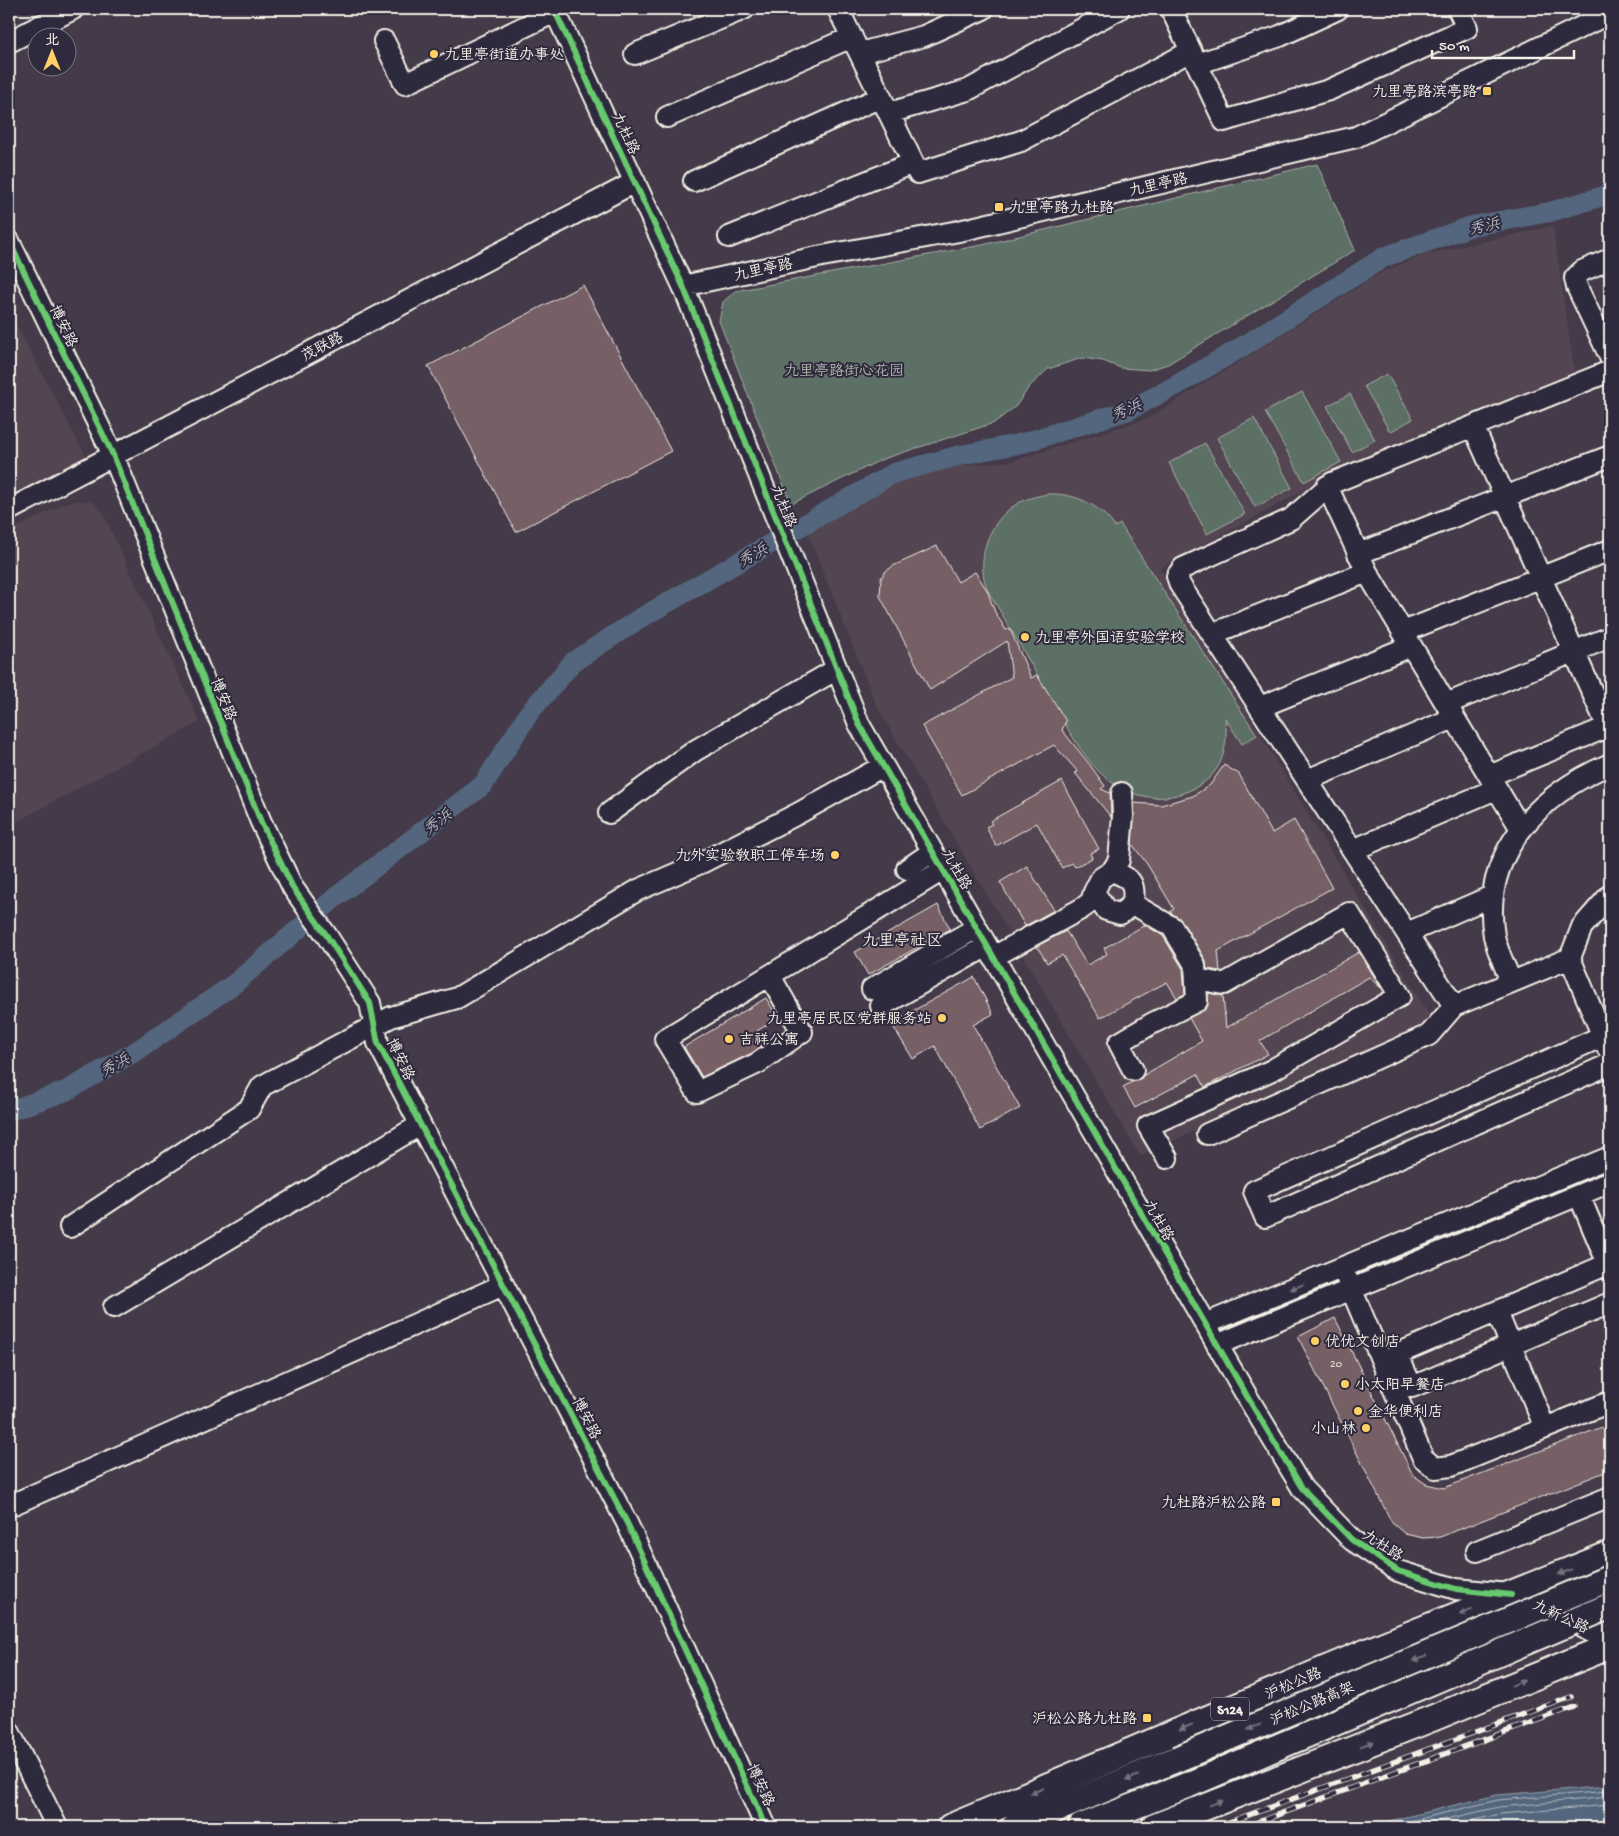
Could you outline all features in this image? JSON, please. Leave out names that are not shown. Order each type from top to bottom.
[{"type":"main road","name":"沪松公路","points":[[950,1827],[1385,1644],[1610,1554]]},
{"type":"main road","name":"沪松公路高架","points":[[1014,1827],[1610,1578]]},
{"type":"main road","name":"九新公路","points":[[1511,1594],[1568,1616],[1610,1640]]},
{"type":"main road","name":"沪松公路高架","points":[[1081,1827],[1188,1785],[1610,1606]]},
{"type":"main road","points":[[1154,1827],[1428,1720],[1610,1646]]},
{"type":"street","points":[[9,42],[73,9]]},
{"type":"street","points":[[635,54],[744,9]]},
{"type":"street","points":[[838,9],[918,173],[1021,141],[1194,58],[1280,36],[1338,9]]},
{"type":"street","points":[[666,117],[856,45],[924,36],[983,9]]},
{"type":"street","points":[[694,181],[885,105],[968,90],[1118,9]]},
{"type":"street","points":[[1171,9],[1224,120],[1329,90],[1467,28],[1458,9]]},
{"type":"street","points":[[384,41],[405,84],[555,10]]},
{"type":"street","name":"九杜路","points":[[555,10],[683,286],[859,724],[1217,1345],[1302,1488],[1352,1540],[1398,1571],[1456,1588],[1511,1594]]},
{"type":"street","name":"九里亭路","points":[[683,286],[822,256],[958,231],[1356,137],[1610,13]]},
{"type":"street","points":[[729,237],[914,164]]},
{"type":"street","name":"茂联路","points":[[9,510],[635,182]]},
{"type":"street","name":"博安路","points":[[9,241],[113,455],[261,822],[293,888],[327,936],[370,1003],[378,1043],[627,1524],[766,1827]]},
{"type":"street","points":[[1610,259],[1582,270],[1576,278],[1577,287],[1610,357]]},
{"type":"street","points":[[1454,1006],[1180,585],[1177,576],[1183,568],[1291,519],[1332,483],[1610,371]]},
{"type":"street","points":[[1353,850],[1493,782],[1610,729],[1473,426]]},
{"type":"street","points":[[1358,554],[1610,456]]},
{"type":"street","points":[[1328,486],[1367,572],[1521,829]]},
{"type":"street","points":[[1260,707],[1541,578],[1610,550]]},
{"type":"street","points":[[1212,634],[1367,572]]},
{"type":"street","points":[[1307,780],[1574,652],[1610,637]]},
{"type":"street","points":[[609,813],[696,750],[837,670]]},
{"type":"street","points":[[1511,982],[1494,937],[1492,896],[1500,864],[1521,829],[1552,798],[1587,774],[1610,764]]},
{"type":"street","points":[[70,1227],[249,1109],[262,1086],[391,1017],[457,998],[638,890],[703,862],[799,814],[883,766]]},
{"type":"street","points":[[993,956],[1091,902],[1101,878],[1112,871],[1119,860],[1123,816],[1122,793]]},
{"type":"street","points":[[907,869],[932,852]]},
{"type":"street","points":[[770,976],[802,1032],[758,1063],[698,1092],[665,1039],[943,870]]},
{"type":"street","points":[[1112,871],[1128,878],[1135,889],[1134,904]]},
{"type":"street","points":[[1094,892],[1106,910]]},
{"type":"street","points":[[1610,895],[1582,927],[1570,958],[1607,1045],[1254,1191],[1265,1217],[1610,1064]]},
{"type":"street","points":[[1406,932],[1492,896]]},
{"type":"street","points":[[976,928],[877,998],[993,956],[1106,910],[1120,914],[1134,904]]},
{"type":"street","points":[[1134,904],[1172,927],[1195,965],[1197,1001],[1118,1043],[1134,1070]]},
{"type":"street","points":[[1167,1158],[1148,1126],[1272,1070],[1400,996],[1350,913],[1224,984],[1196,979]]},
{"type":"street","points":[[1207,1134],[1428,1035],[1454,1006],[1570,958]]},
{"type":"street","points":[[114,1307],[420,1125]]},
{"type":"street","points":[[1205,1324],[1610,1157]]},
{"type":"street","points":[[1217,1345],[1610,1182]]},
{"type":"street","points":[[1579,1195],[1609,1267],[1397,1354],[1412,1387],[1610,1303]]},
{"type":"street","points":[[1342,1268],[1423,1458],[1435,1468],[1451,1466],[1610,1402]]},
{"type":"street","points":[[9,1506],[503,1285]]},
{"type":"street","points":[[1497,1312],[1545,1428]]},
{"type":"street","points":[[1477,1551],[1610,1497]]},
{"type":"street","points":[[9,1731],[57,1827]]},
{"type":"shaded area","name":"九里亭外国语实验学校","points":[[1553,226],[1575,375],[1332,476],[1160,568],[1434,1023],[1140,1156],[877,707],[808,534],[852,506],[901,480],[950,466],[1012,461],[1149,418],[1382,272],[1427,254]]},
{"type":"shaded area","points":[[9,311],[87,458],[9,498]]},
{"type":"shaded area","points":[[79,500],[92,502],[102,511],[200,722],[9,826],[9,532],[65,503]]},
{"type":"green space","name":"九里亭路街心花园","points":[[1317,164],[1355,250],[1168,364],[1149,370],[1121,368],[1103,361],[1082,358],[1048,369],[1029,387],[1016,406],[994,423],[883,459],[791,504],[719,321],[723,302],[735,291],[982,245]]},
{"type":"green space","points":[[1387,374],[1413,419],[1390,432],[1364,386]]},
{"type":"green space","points":[[1302,392],[1341,462],[1304,482],[1265,412]]},
{"type":"green space","points":[[1350,394],[1375,440],[1352,452],[1327,406]]},
{"type":"green space","points":[[1254,418],[1292,488],[1255,507],[1217,438]]},
{"type":"green space","points":[[1205,443],[1245,514],[1207,534],[1169,463]]},
{"type":"green space","points":[[1048,494],[1068,495],[1077,498],[1102,512],[1115,527],[1120,524],[1257,735],[1242,744],[1225,718],[1226,737],[1223,756],[1214,772],[1200,785],[1182,793],[1149,797],[1130,792],[1113,783],[1099,771],[1075,741],[988,591],[984,580],[983,556],[986,544],[997,522],[1015,505],[1031,498]]},
{"type":"water","points":[[1610,1786],[1610,1827],[1364,1827],[1497,1795]]},
{"type":"building","points":[[583,285],[671,451],[516,532],[428,366]]},
{"type":"building","points":[[937,546],[958,582],[975,572],[987,590],[995,612],[1006,630],[1010,629],[1031,678],[1037,675],[1066,721],[1062,730],[1105,786],[1101,789],[1110,793],[1111,817],[1075,773],[1078,772],[1054,745],[962,795],[922,726],[1012,677],[1007,641],[930,690],[880,596],[881,578],[885,572],[893,566]]},
{"type":"building","points":[[1224,765],[1239,774],[1272,833],[1294,820],[1332,888],[1218,951],[1220,971],[1207,969],[1205,959],[1182,921],[1170,912],[1174,909],[1147,864],[1132,844],[1134,803],[1161,805],[1193,796],[1210,785]]},
{"type":"building","points":[[1062,781],[1099,849],[1090,853],[1092,858],[1075,867],[1072,863],[1062,868],[1037,823],[996,846],[986,827],[992,824],[990,821]]},
{"type":"building","points":[[1027,866],[1054,910],[1025,926],[1000,882]]},
{"type":"building","points":[[938,905],[950,929],[868,975],[855,952]]},
{"type":"building","points":[[1145,925],[1163,936],[1183,969],[1185,994],[1177,998],[1167,982],[1100,1018],[1062,955],[1047,963],[1037,946],[1066,931],[1087,965],[1107,954],[1104,948]]},
{"type":"building","points":[[1359,952],[1381,988],[1369,977],[1260,1041],[1268,1054],[1205,1087],[1198,1074],[1135,1108],[1123,1087],[1139,1080],[1144,1075],[1202,1041],[1189,1018],[1207,1007],[1208,993],[1223,996],[1226,1028]]},
{"type":"building","points":[[974,977],[993,1014],[973,1025],[1020,1108],[980,1130],[935,1046],[913,1059],[891,1023]]},
{"type":"building","name":"吉祥公寓","points":[[766,998],[778,1018],[757,1031],[764,1044],[752,1053],[702,1077],[684,1047]]},
{"type":"building","points":[[1335,1318],[1413,1475],[1426,1484],[1444,1488],[1610,1424],[1610,1470],[1440,1537],[1423,1538],[1405,1534],[1392,1523],[1298,1337]]},
{"type":"waterway","name":"秀浜","points":[[9,1111],[66,1091],[138,1050],[234,984],[336,897],[483,785],[529,713],[573,662],[639,619],[894,473],[961,455],[1023,443],[1129,410],[1175,386],[1245,345],[1384,257],[1472,226],[1550,212],[1610,194]]},
{"type":"railway","points":[[1216,1827],[1571,1697]]},
{"type":"railway","points":[[1244,1827],[1574,1707]]},
{"type":"cycle path","points":[[554,9],[683,286],[859,724],[1248,1398],[1302,1488],[1352,1540],[1398,1571],[1456,1589],[1511,1595]]},
{"type":"cycle path","points":[[9,241],[113,455],[261,822],[293,888],[327,936],[370,1003],[378,1043],[627,1523],[766,1827]]},
{"type":"place","name":"九里亭街道办事处","points":[[434,54]]},
{"type":"place","name":"九里亭路滨亭路","points":[[1487,91]]},
{"type":"place","name":"九里亭路九杜路","points":[[999,207]]},
{"type":"place","name":"九里亭外国语实验学校","points":[[1025,637]]},
{"type":"place","name":"九外实验教职工停车场","points":[[835,855]]},
{"type":"place","name":"九里亭居民区党群服务站","points":[[942,1018]]},
{"type":"place","name":"吉祥公寓","points":[[729,1039]]},
{"type":"place","name":"优优文创店","points":[[1315,1341]]},
{"type":"place","name":"小太阳早餐店","points":[[1345,1384]]},
{"type":"place","name":"金华便利店","points":[[1358,1411]]},
{"type":"place","name":"小山林","points":[[1366,1428]]},
{"type":"place","name":"九杜路沪松公路","points":[[1276,1502]]},
{"type":"place","name":"沪松公路九杜路","points":[[1147,1718]]},
{"type":"district","name":"九里亭社区","points":[[902,939]]}]
